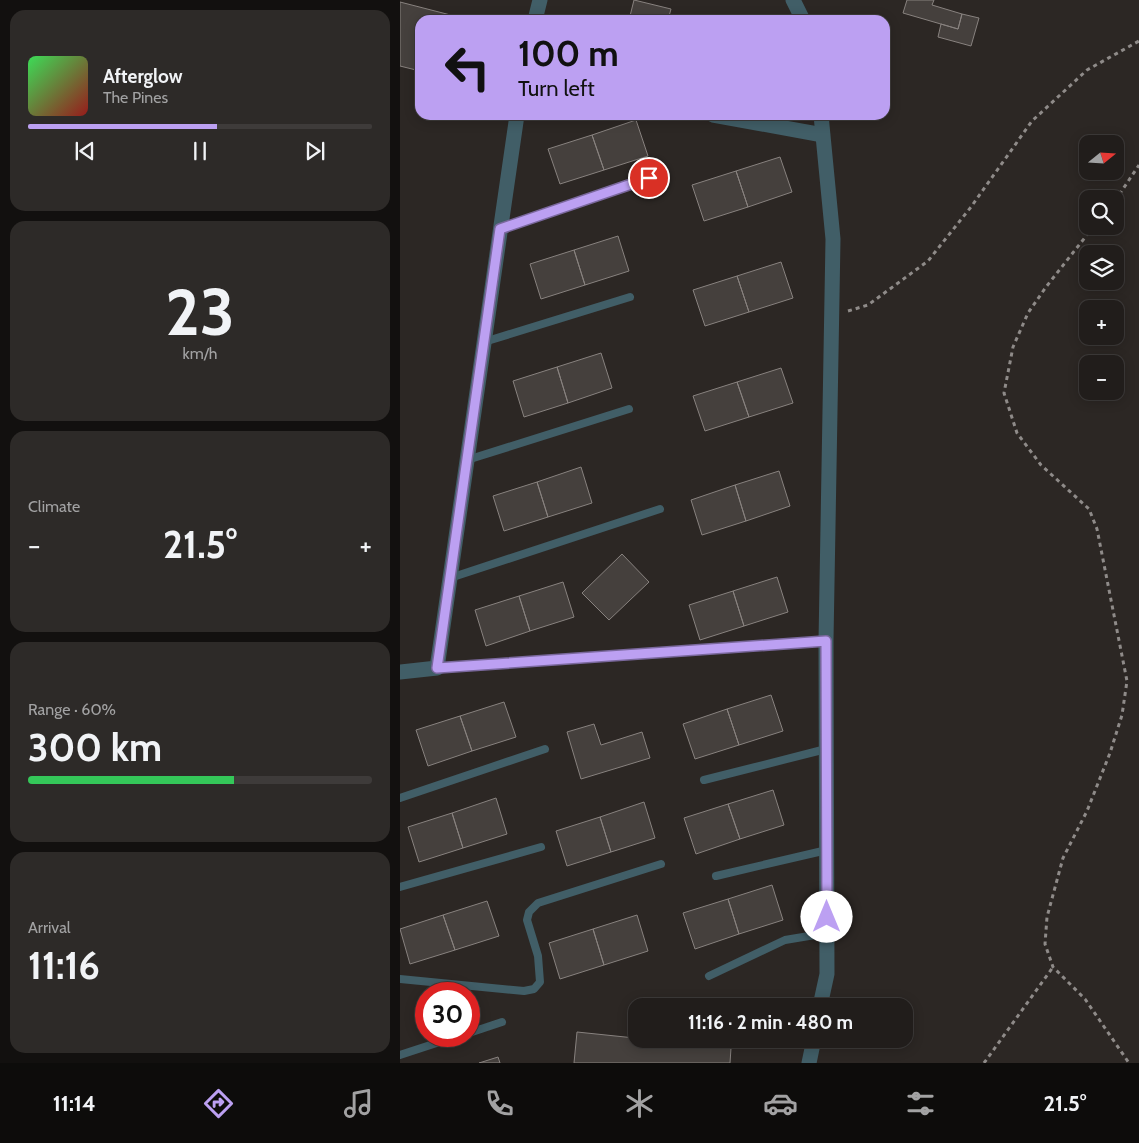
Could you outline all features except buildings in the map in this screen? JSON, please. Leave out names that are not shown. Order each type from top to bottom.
[{"type":"street","points":[[536,15],[540,0]]},
{"type":"street","points":[[793,0],[800,15]]},
{"type":"street","points":[[400,672],[437,668],[516,120]]},
{"type":"street","points":[[740,120],[823,135]]},
{"type":"street","points":[[822,120],[832,239],[826,641],[827,933],[826,974],[822,998]]},
{"type":"street","points":[[809,1063],[812,1048]]},
{"type":"lane","points":[[500,229],[649,178]]},
{"type":"lane","points":[[484,342],[630,298]]},
{"type":"lane","points":[[467,460],[629,408]]},
{"type":"lane","points":[[450,578],[660,509]]},
{"type":"lane","points":[[437,668],[826,641]]},
{"type":"lane","points":[[400,798],[545,749]]},
{"type":"lane","points":[[704,780],[826,749]]},
{"type":"lane","points":[[400,887],[541,847]]},
{"type":"lane","points":[[716,876],[826,850]]},
{"type":"lane","points":[[400,979],[524,991],[534,989],[540,982],[538,956],[527,920],[529,912],[538,903],[662,864]]},
{"type":"lane","points":[[709,976],[786,940],[827,933]]},
{"type":"lane","points":[[480,1029],[502,1022]]},
{"type":"lane","points":[[400,1055],[424,1047]]},
{"type":"path","points":[[832,315],[868,305],[928,261],[971,207],[1032,121],[1086,70],[1139,41]]},
{"type":"path","points":[[1122,190],[1139,165]]},
{"type":"path","points":[[1087,235],[1028,313],[1013,347],[1004,393],[1017,433],[1041,464],[1089,509],[1097,529],[1127,681],[1122,715],[1110,753],[1087,811],[1063,858],[1047,917],[1045,944],[1053,967],[1086,999],[1129,1063]]},
{"type":"path","points":[[984,1063],[1053,967]]},
{"type":"route","points":[[649,178],[500,229],[437,668],[826,641],[827,917]]}]
